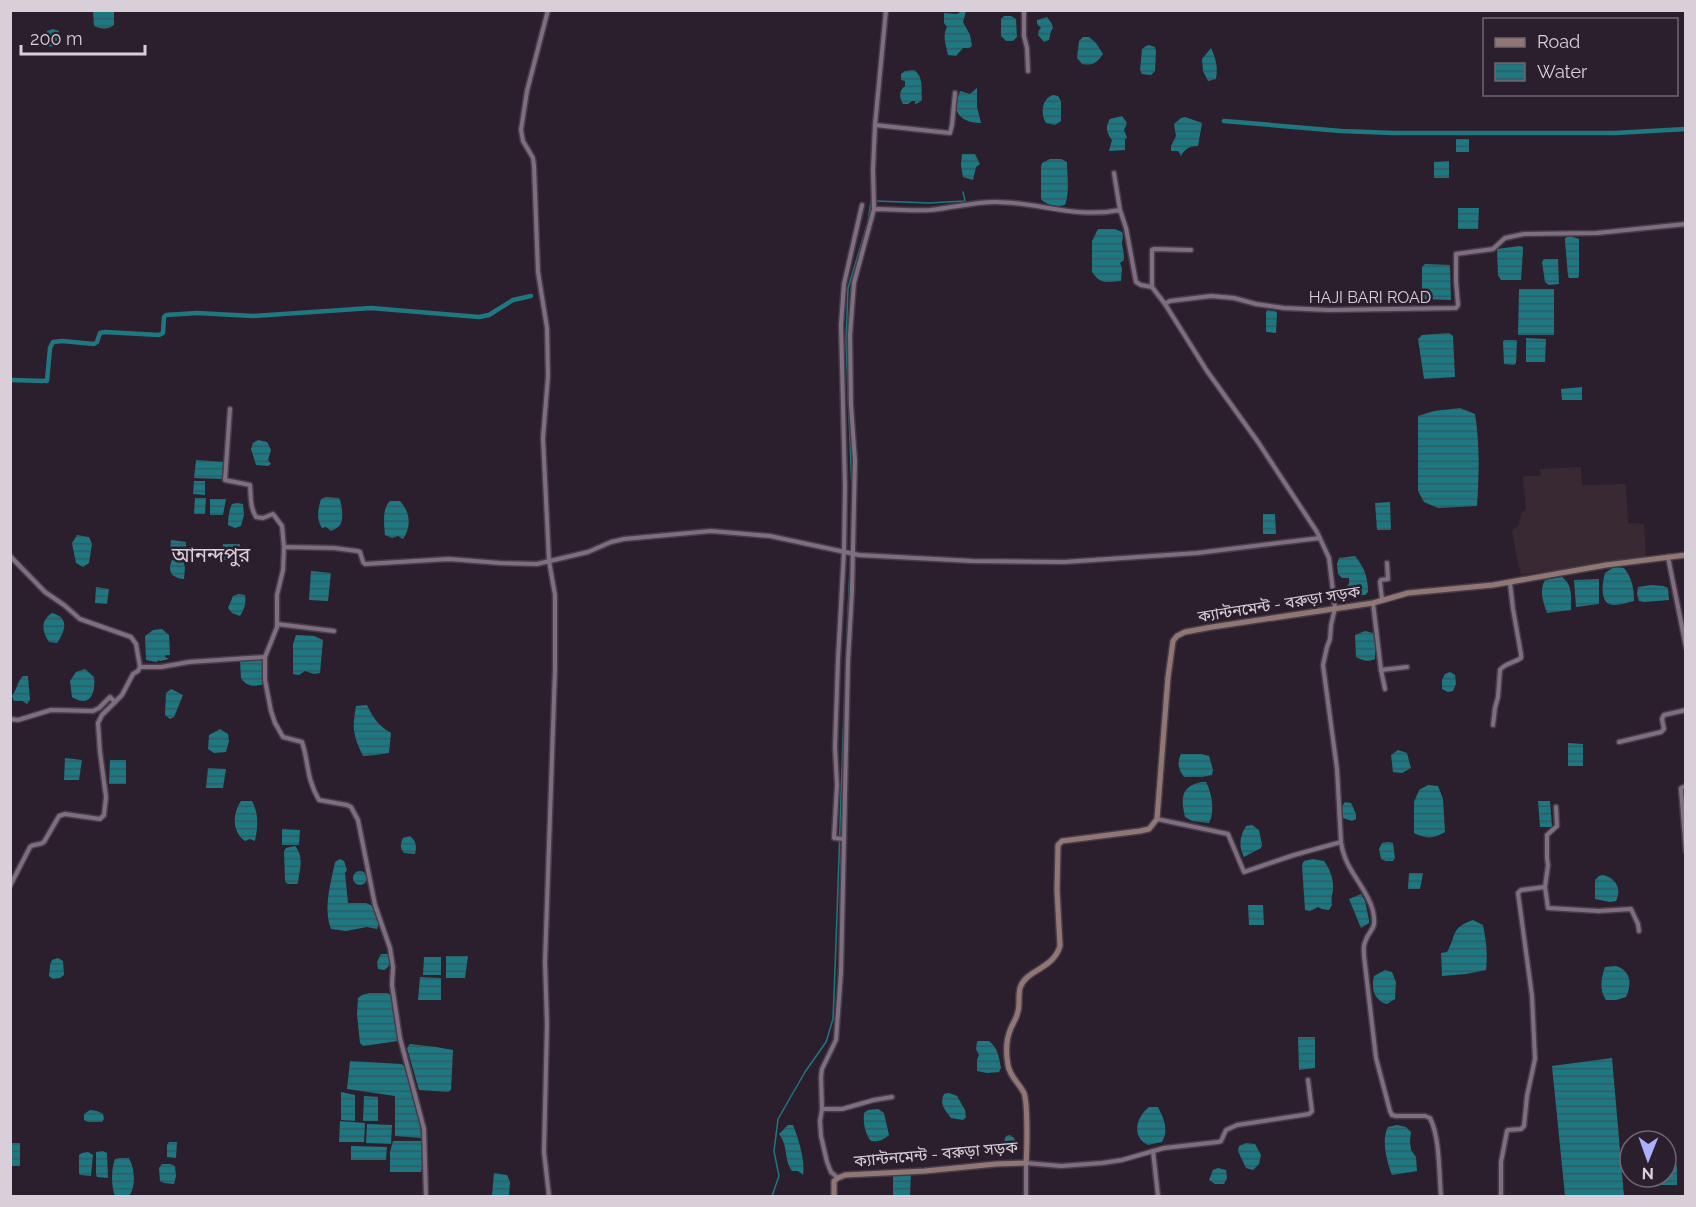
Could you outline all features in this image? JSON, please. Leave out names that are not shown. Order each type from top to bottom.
[{"type":"main road","name":"ক্যান্টনমেন্ট - বরুড়া সড়ক","points":[[834,1197],[834,1181],[845,1175],[1026,1163],[1028,1144],[1024,1094],[1012,1077],[1008,1065],[1008,1037],[1018,1012],[1021,986],[1026,979],[1058,954],[1060,946],[1057,890],[1058,845],[1062,841],[1140,831],[1149,828],[1157,819],[1168,677],[1173,641],[1177,636],[1185,632],[1212,627],[1373,603],[1408,593],[1510,583],[1686,555]]},
{"type":"street","points":[[548,10],[529,81],[521,130],[523,141],[533,158],[537,272],[548,327],[548,376],[543,438],[549,561],[555,595],[555,669],[545,962],[547,1024],[544,1152],[549,1197]]},
{"type":"street","points":[[838,1178],[831,1172],[824,1150],[820,1121],[822,1109],[820,1077],[836,1040],[841,972],[842,838],[855,461],[850,335],[854,283],[874,207],[875,124],[886,10]]},
{"type":"street","points":[[1024,10],[1028,71]]},
{"type":"street","points":[[875,124],[950,134],[955,93]]},
{"type":"street","points":[[1114,173],[1136,282],[1152,287]]},
{"type":"street","points":[[874,207],[919,210],[993,202],[1023,203],[1082,213],[1120,210]]},
{"type":"street","points":[[842,838],[834,838],[837,785],[838,659],[845,552],[841,325],[844,284],[862,205]]},
{"type":"street","name":"HAJI BARI ROAD","points":[[1165,303],[1211,297],[1234,298],[1284,308],[1349,310],[1456,308],[1458,305],[1456,254],[1493,249],[1505,238],[1524,234],[1585,234],[1686,224]]},
{"type":"street","points":[[1191,250],[1152,250],[1152,287],[1165,303],[1207,371],[1258,442],[1320,538],[1329,558],[1335,608],[1323,665],[1337,769],[1341,842],[1344,857],[1368,898],[1375,923],[1373,931],[1364,944],[1364,956],[1376,1058],[1392,1115],[1431,1118],[1437,1149],[1441,1197]]},
{"type":"street","points":[[230,409],[225,480],[250,485],[251,506],[256,517],[261,518],[273,514],[281,522],[284,547],[283,570],[277,595],[277,631],[265,657],[267,692],[275,723],[283,737],[302,742],[310,783],[317,798],[321,801],[351,807],[358,820],[375,905],[390,948],[393,967],[392,985],[400,1038],[424,1130],[426,1197]]},
{"type":"street","points":[[284,547],[357,551],[360,552],[365,564],[449,559],[537,564],[588,552],[624,539],[711,531],[770,536],[859,555],[972,561],[1064,562],[1197,553],[1320,538]]},
{"type":"street","points":[[10,556],[45,592],[80,619],[131,637],[136,644],[140,667],[133,674],[122,695],[102,715],[98,723],[106,797],[104,815],[100,819],[65,814],[59,816],[44,842],[30,847],[10,885]]},
{"type":"street","points":[[1668,557],[1686,647]]},
{"type":"street","points":[[1382,599],[1380,581],[1388,579],[1387,563]]},
{"type":"street","points":[[1493,724],[1500,670],[1521,658],[1510,583]]},
{"type":"street","points":[[1373,603],[1385,689]]},
{"type":"street","points":[[277,624],[334,631]]},
{"type":"street","points":[[140,667],[265,657]]},
{"type":"street","points":[[1381,670],[1407,668]]},
{"type":"street","points":[[10,719],[18,720],[51,710],[93,711],[110,698],[115,702]]},
{"type":"street","points":[[1619,742],[1663,731],[1662,716],[1686,710]]},
{"type":"street","points":[[1686,786],[1681,790],[1686,851]]},
{"type":"street","points":[[1556,807],[1557,826],[1547,835],[1548,865],[1545,887],[1548,908],[1599,911],[1631,909],[1639,931]]},
{"type":"street","points":[[1157,819],[1228,834],[1244,872],[1341,842]]},
{"type":"street","points":[[1501,1197],[1501,1162],[1507,1131],[1524,1126],[1527,1096],[1535,1059],[1532,996],[1518,893],[1521,890],[1545,887]]},
{"type":"street","points":[[1026,1197],[1026,1163],[1061,1166],[1122,1160],[1164,1148],[1218,1142],[1221,1141],[1226,1130],[1237,1125],[1309,1114],[1312,1111],[1308,1080]]},
{"type":"street","points":[[822,1109],[842,1109],[892,1096]]},
{"type":"street","points":[[1153,1151],[1158,1197]]},
{"type":"shaded area","points":[[1581,467],[1582,485],[1626,484],[1628,523],[1644,524],[1646,557],[1578,570],[1521,574],[1512,531],[1519,525],[1521,513],[1526,509],[1523,476],[1541,476],[1540,469]]},
{"type":"water","points":[[93,11],[114,11],[114,25],[104,29],[94,26]]},
{"type":"water","points":[[966,11],[963,22],[970,35],[972,46],[963,48],[956,56],[948,55],[944,13],[957,14]]},
{"type":"water","points":[[1004,16],[1016,19],[1017,37],[1013,41],[1006,41],[1001,36],[1001,19]]},
{"type":"water","points":[[1047,17],[1053,28],[1049,40],[1044,42],[1038,35],[1041,28],[1037,20]]},
{"type":"water","points":[[53,29],[59,31],[59,45],[56,47],[47,46],[47,31]]},
{"type":"water","points":[[1083,37],[1089,37],[1103,54],[1096,62],[1089,65],[1082,64],[1077,58],[1079,41]]},
{"type":"water","points":[[1149,45],[1155,47],[1156,51],[1155,71],[1151,75],[1142,74],[1140,70],[1142,49]]},
{"type":"water","points":[[1211,48],[1217,75],[1216,79],[1208,81],[1203,71],[1202,59]]},
{"type":"water","points":[[914,70],[921,80],[922,100],[915,104],[915,101],[912,101],[903,104],[900,94],[905,81],[901,80],[901,74]]},
{"type":"water","points":[[977,88],[977,107],[981,123],[968,121],[961,117],[956,105],[960,91],[970,94]]},
{"type":"water","points":[[1053,95],[1058,96],[1061,101],[1061,121],[1055,125],[1046,123],[1043,111],[1046,99]]},
{"type":"water","points":[[1122,116],[1127,123],[1124,130],[1127,138],[1125,139],[1125,150],[1109,151],[1112,140],[1107,132],[1107,125],[1110,119]]},
{"type":"water","points":[[1185,117],[1202,123],[1198,146],[1188,148],[1181,156],[1178,151],[1171,151],[1171,146],[1176,136],[1174,124]]},
{"type":"water","points":[[1456,139],[1469,139],[1469,152],[1456,152]]},
{"type":"water","points":[[962,154],[975,154],[980,164],[976,167],[973,180],[963,177]]},
{"type":"water","points":[[1050,159],[1061,159],[1067,162],[1068,189],[1065,205],[1052,205],[1041,199],[1041,167],[1042,163]]},
{"type":"water","points":[[1449,161],[1449,178],[1434,178],[1434,162]]},
{"type":"water","points":[[1458,208],[1479,208],[1478,229],[1458,229]]},
{"type":"water","points":[[1098,229],[1115,229],[1122,232],[1124,260],[1120,263],[1121,281],[1101,281],[1092,272],[1092,241]]},
{"type":"water","points":[[1570,236],[1579,239],[1578,278],[1568,276],[1565,238]]},
{"type":"water","points":[[1523,247],[1521,280],[1501,280],[1498,275],[1497,249]]},
{"type":"water","points":[[1544,259],[1558,259],[1559,284],[1549,285],[1545,282],[1542,262]]},
{"type":"water","points":[[1425,264],[1450,265],[1451,300],[1422,299],[1422,267]]},
{"type":"water","points":[[1519,289],[1554,289],[1554,335],[1518,335]]},
{"type":"water","points":[[1267,310],[1277,313],[1276,333],[1266,332]]},
{"type":"water","points":[[1449,333],[1453,336],[1455,377],[1424,379],[1418,339],[1422,335]]},
{"type":"water","points":[[1526,338],[1546,339],[1545,362],[1526,362]]},
{"type":"water","points":[[1503,341],[1517,341],[1514,365],[1504,364]]},
{"type":"water","points":[[1582,387],[1582,400],[1562,400],[1561,389]]},
{"type":"water","points":[[1460,408],[1475,414],[1479,460],[1477,506],[1438,508],[1424,502],[1418,491],[1418,416],[1434,411]]},
{"type":"water","points":[[258,440],[267,442],[271,450],[268,460],[271,464],[268,466],[256,465],[251,449],[253,443]]},
{"type":"water","points":[[196,460],[225,462],[224,479],[194,478]]},
{"type":"water","points":[[194,481],[205,481],[205,495],[193,494]]},
{"type":"water","points":[[195,498],[206,498],[205,514],[194,514]]},
{"type":"water","points":[[339,498],[342,507],[341,523],[331,531],[326,527],[322,528],[318,518],[321,499]]},
{"type":"water","points":[[210,499],[226,499],[223,515],[210,515]]},
{"type":"water","points":[[390,501],[400,501],[408,514],[408,529],[403,539],[398,536],[392,538],[385,535],[385,512]]},
{"type":"water","points":[[1390,502],[1391,530],[1377,530],[1375,503]]},
{"type":"water","points":[[232,504],[243,504],[244,515],[241,526],[235,528],[228,525],[228,519]]},
{"type":"water","points":[[1263,514],[1275,514],[1276,534],[1263,534]]},
{"type":"water","points":[[77,535],[89,537],[92,544],[89,563],[83,567],[76,563],[72,543]]},
{"type":"water","points":[[171,540],[186,542],[186,551],[170,551]]},
{"type":"water","points":[[223,544],[240,544],[239,560],[222,560]]},
{"type":"water","points":[[1355,556],[1366,577],[1368,592],[1365,595],[1352,592],[1348,594],[1345,588],[1349,584],[1349,578],[1342,578],[1338,574],[1339,558]]},
{"type":"water","points":[[172,560],[183,560],[184,579],[174,576],[170,571]]},
{"type":"water","points":[[1614,567],[1624,568],[1627,572],[1632,583],[1634,601],[1620,605],[1606,602],[1603,593],[1604,577],[1605,573]]},
{"type":"water","points":[[311,571],[331,573],[328,601],[309,600]]},
{"type":"water","points":[[1562,577],[1570,588],[1571,610],[1547,613],[1542,596],[1543,584],[1545,580]]},
{"type":"water","points":[[1599,579],[1599,604],[1576,607],[1574,580]]},
{"type":"water","points":[[1651,585],[1668,588],[1669,600],[1639,601],[1638,587]]},
{"type":"water","points":[[96,587],[109,589],[107,604],[95,603]]},
{"type":"water","points":[[245,595],[244,608],[240,616],[232,613],[228,608],[233,596]]},
{"type":"water","points":[[52,613],[62,618],[64,622],[64,630],[57,643],[49,642],[44,630],[45,619]]},
{"type":"water","points":[[162,629],[169,635],[170,655],[165,657],[169,659],[157,662],[146,660],[145,636],[153,630]]},
{"type":"water","points":[[1365,631],[1375,636],[1375,659],[1370,661],[1356,657],[1355,635]]},
{"type":"water","points":[[296,635],[314,636],[323,640],[320,673],[305,671],[299,675],[293,674],[293,644]]},
{"type":"water","points":[[240,660],[262,660],[264,684],[248,685],[241,678]]},
{"type":"water","points":[[85,669],[94,677],[94,688],[90,697],[83,701],[72,697],[70,681],[76,672]]},
{"type":"water","points":[[1450,672],[1455,675],[1456,684],[1453,691],[1448,692],[1442,689],[1442,680],[1445,674]]},
{"type":"water","points":[[23,676],[28,676],[30,700],[27,704],[14,701],[12,696]]},
{"type":"water","points":[[171,689],[183,695],[174,717],[170,719],[165,715],[166,693]]},
{"type":"water","points":[[367,705],[383,728],[391,733],[389,753],[363,756],[355,737],[354,721],[356,706]]},
{"type":"water","points":[[220,729],[228,734],[229,741],[226,752],[214,753],[208,749],[209,735]]},
{"type":"water","points":[[1568,743],[1583,744],[1583,766],[1568,766]]},
{"type":"water","points":[[1398,750],[1407,753],[1411,768],[1402,773],[1393,772],[1391,755]]},
{"type":"water","points":[[1181,754],[1209,756],[1212,775],[1184,777],[1179,766]]},
{"type":"water","points":[[65,758],[82,760],[79,780],[64,780]]},
{"type":"water","points":[[110,760],[126,760],[126,784],[109,784]]},
{"type":"water","points":[[208,768],[226,769],[223,788],[206,788]]},
{"type":"water","points":[[1206,782],[1211,797],[1212,814],[1209,823],[1192,821],[1185,817],[1184,795],[1189,787]]},
{"type":"water","points":[[1428,785],[1438,786],[1443,799],[1445,832],[1430,837],[1414,833],[1414,802],[1419,790]]},
{"type":"water","points":[[241,801],[252,801],[256,811],[255,841],[250,839],[245,841],[235,827],[236,811]]},
{"type":"water","points":[[1538,801],[1550,801],[1552,827],[1540,827]]},
{"type":"water","points":[[1345,802],[1351,803],[1356,814],[1356,819],[1352,821],[1343,818],[1341,808]]},
{"type":"water","points":[[1252,825],[1259,830],[1262,845],[1261,848],[1244,857],[1240,845],[1241,837],[1246,826]]},
{"type":"water","points":[[282,829],[300,830],[299,845],[282,845]]},
{"type":"water","points":[[410,836],[416,844],[415,854],[404,853],[401,848],[403,838]]},
{"type":"water","points":[[1382,843],[1393,843],[1395,858],[1393,861],[1381,859],[1379,849]]},
{"type":"water","points":[[295,846],[301,863],[300,873],[297,884],[289,884],[285,880],[284,851],[286,848]]},
{"type":"water","points":[[340,859],[344,861],[347,870],[345,873],[348,903],[366,903],[375,907],[379,921],[377,929],[367,927],[346,931],[331,929],[328,895],[335,862]]},
{"type":"water","points":[[1313,859],[1324,861],[1331,875],[1333,890],[1332,905],[1329,910],[1318,907],[1310,911],[1305,910],[1302,865],[1304,861]]},
{"type":"water","points":[[357,871],[363,871],[367,878],[363,885],[357,885],[353,881],[353,875]]},
{"type":"water","points":[[1409,873],[1423,873],[1420,889],[1408,889]]},
{"type":"water","points":[[1603,875],[1617,885],[1616,901],[1595,899],[1595,880]]},
{"type":"water","points":[[1361,894],[1365,901],[1369,923],[1361,928],[1349,899]]},
{"type":"water","points":[[1248,905],[1263,905],[1264,925],[1249,925]]},
{"type":"water","points":[[1473,920],[1483,925],[1486,970],[1442,976],[1441,953],[1447,952],[1457,929]]},
{"type":"water","points":[[381,954],[388,954],[389,959],[389,965],[384,970],[378,969],[377,962]]},
{"type":"water","points":[[446,956],[468,956],[465,978],[446,978]]},
{"type":"water","points":[[424,957],[441,957],[441,975],[423,975]]},
{"type":"water","points":[[58,958],[63,961],[64,975],[53,979],[49,976],[50,965],[52,960]]},
{"type":"water","points":[[1616,966],[1625,971],[1629,978],[1628,992],[1626,997],[1606,1000],[1602,988],[1605,967]]},
{"type":"water","points":[[1385,970],[1392,972],[1396,982],[1395,999],[1387,1004],[1376,997],[1373,985],[1374,976]]},
{"type":"water","points":[[420,977],[441,978],[441,1000],[418,1000]]},
{"type":"water","points":[[369,993],[388,993],[393,997],[398,1041],[363,1046],[360,1043],[358,998]]},
{"type":"water","points":[[1298,1037],[1315,1037],[1315,1068],[1299,1070]]},
{"type":"water","points":[[978,1041],[989,1041],[994,1047],[998,1053],[1001,1068],[999,1072],[977,1071]]},
{"type":"water","points":[[410,1044],[453,1050],[451,1090],[448,1092],[419,1090],[407,1048]]},
{"type":"water","points":[[1612,1058],[1618,1129],[1618,1189],[1623,1189],[1624,1196],[1565,1196],[1552,1066]]},
{"type":"water","points":[[350,1061],[401,1064],[407,1067],[422,1138],[395,1136],[395,1096],[347,1089]]},
{"type":"water","points":[[341,1092],[355,1095],[355,1121],[341,1120]]},
{"type":"water","points":[[944,1094],[957,1096],[965,1110],[966,1117],[963,1120],[951,1118],[943,1107]]},
{"type":"water","points":[[364,1096],[378,1097],[378,1121],[363,1121]]},
{"type":"water","points":[[1149,1107],[1158,1107],[1165,1129],[1162,1142],[1148,1145],[1139,1137],[1137,1127],[1141,1116]]},
{"type":"water","points":[[878,1109],[884,1113],[889,1135],[881,1140],[871,1141],[865,1128],[864,1113]]},
{"type":"water","points":[[90,1110],[103,1114],[102,1122],[84,1120],[84,1114]]},
{"type":"water","points":[[340,1121],[365,1123],[364,1142],[339,1142]]},
{"type":"water","points":[[367,1124],[392,1125],[391,1144],[366,1143]]},
{"type":"water","points":[[788,1125],[793,1125],[799,1143],[803,1175],[798,1171],[792,1171],[779,1134]]},
{"type":"water","points":[[1397,1125],[1406,1127],[1411,1132],[1411,1150],[1416,1157],[1417,1171],[1392,1175],[1385,1138],[1388,1127]]},
{"type":"water","points":[[1010,1135],[1018,1147],[1006,1149],[1005,1139]]},
{"type":"water","points":[[393,1141],[423,1141],[421,1172],[390,1172],[390,1152]]},
{"type":"water","points":[[169,1142],[177,1142],[176,1158],[167,1157]]},
{"type":"water","points":[[11,1143],[20,1143],[20,1166],[11,1166]]},
{"type":"water","points":[[1246,1143],[1255,1144],[1261,1155],[1259,1164],[1253,1170],[1246,1168],[1238,1151],[1239,1146]]},
{"type":"water","points":[[351,1146],[387,1147],[386,1160],[351,1160]]},
{"type":"water","points":[[88,1152],[93,1155],[91,1176],[79,1174],[79,1155]]},
{"type":"water","points":[[96,1152],[107,1153],[108,1178],[97,1177],[96,1174]]},
{"type":"water","points":[[129,1158],[133,1167],[134,1183],[129,1196],[115,1196],[114,1192],[113,1168],[115,1159]]},
{"type":"water","points":[[162,1164],[175,1166],[174,1184],[160,1181],[159,1168]]},
{"type":"water","points":[[1218,1168],[1226,1170],[1227,1178],[1224,1184],[1215,1184],[1209,1180],[1213,1170]]},
{"type":"water","points":[[494,1173],[507,1175],[510,1182],[509,1196],[492,1196]]},
{"type":"water","points":[[911,1173],[910,1196],[893,1196],[893,1174]]},
{"type":"waterway","points":[[1224,121],[1393,133],[1615,133],[1686,129]]},
{"type":"waterway","points":[[876,201],[929,203],[965,201],[963,192]]},
{"type":"waterway","points":[[852,489],[846,341],[848,288],[868,222],[871,201]]},
{"type":"waterway","points":[[10,380],[47,381],[50,348],[53,342],[94,344],[100,333],[105,332],[159,335],[163,333],[166,315],[197,313],[253,316],[371,308],[479,317],[489,315],[513,300],[531,296]]},
{"type":"waterway","points":[[772,1196],[779,1176],[774,1151],[778,1119],[805,1072],[826,1042],[833,1019],[852,530]]},
{"type":"district","name":"আনন্দপুর","points":[[211,555]]}]
